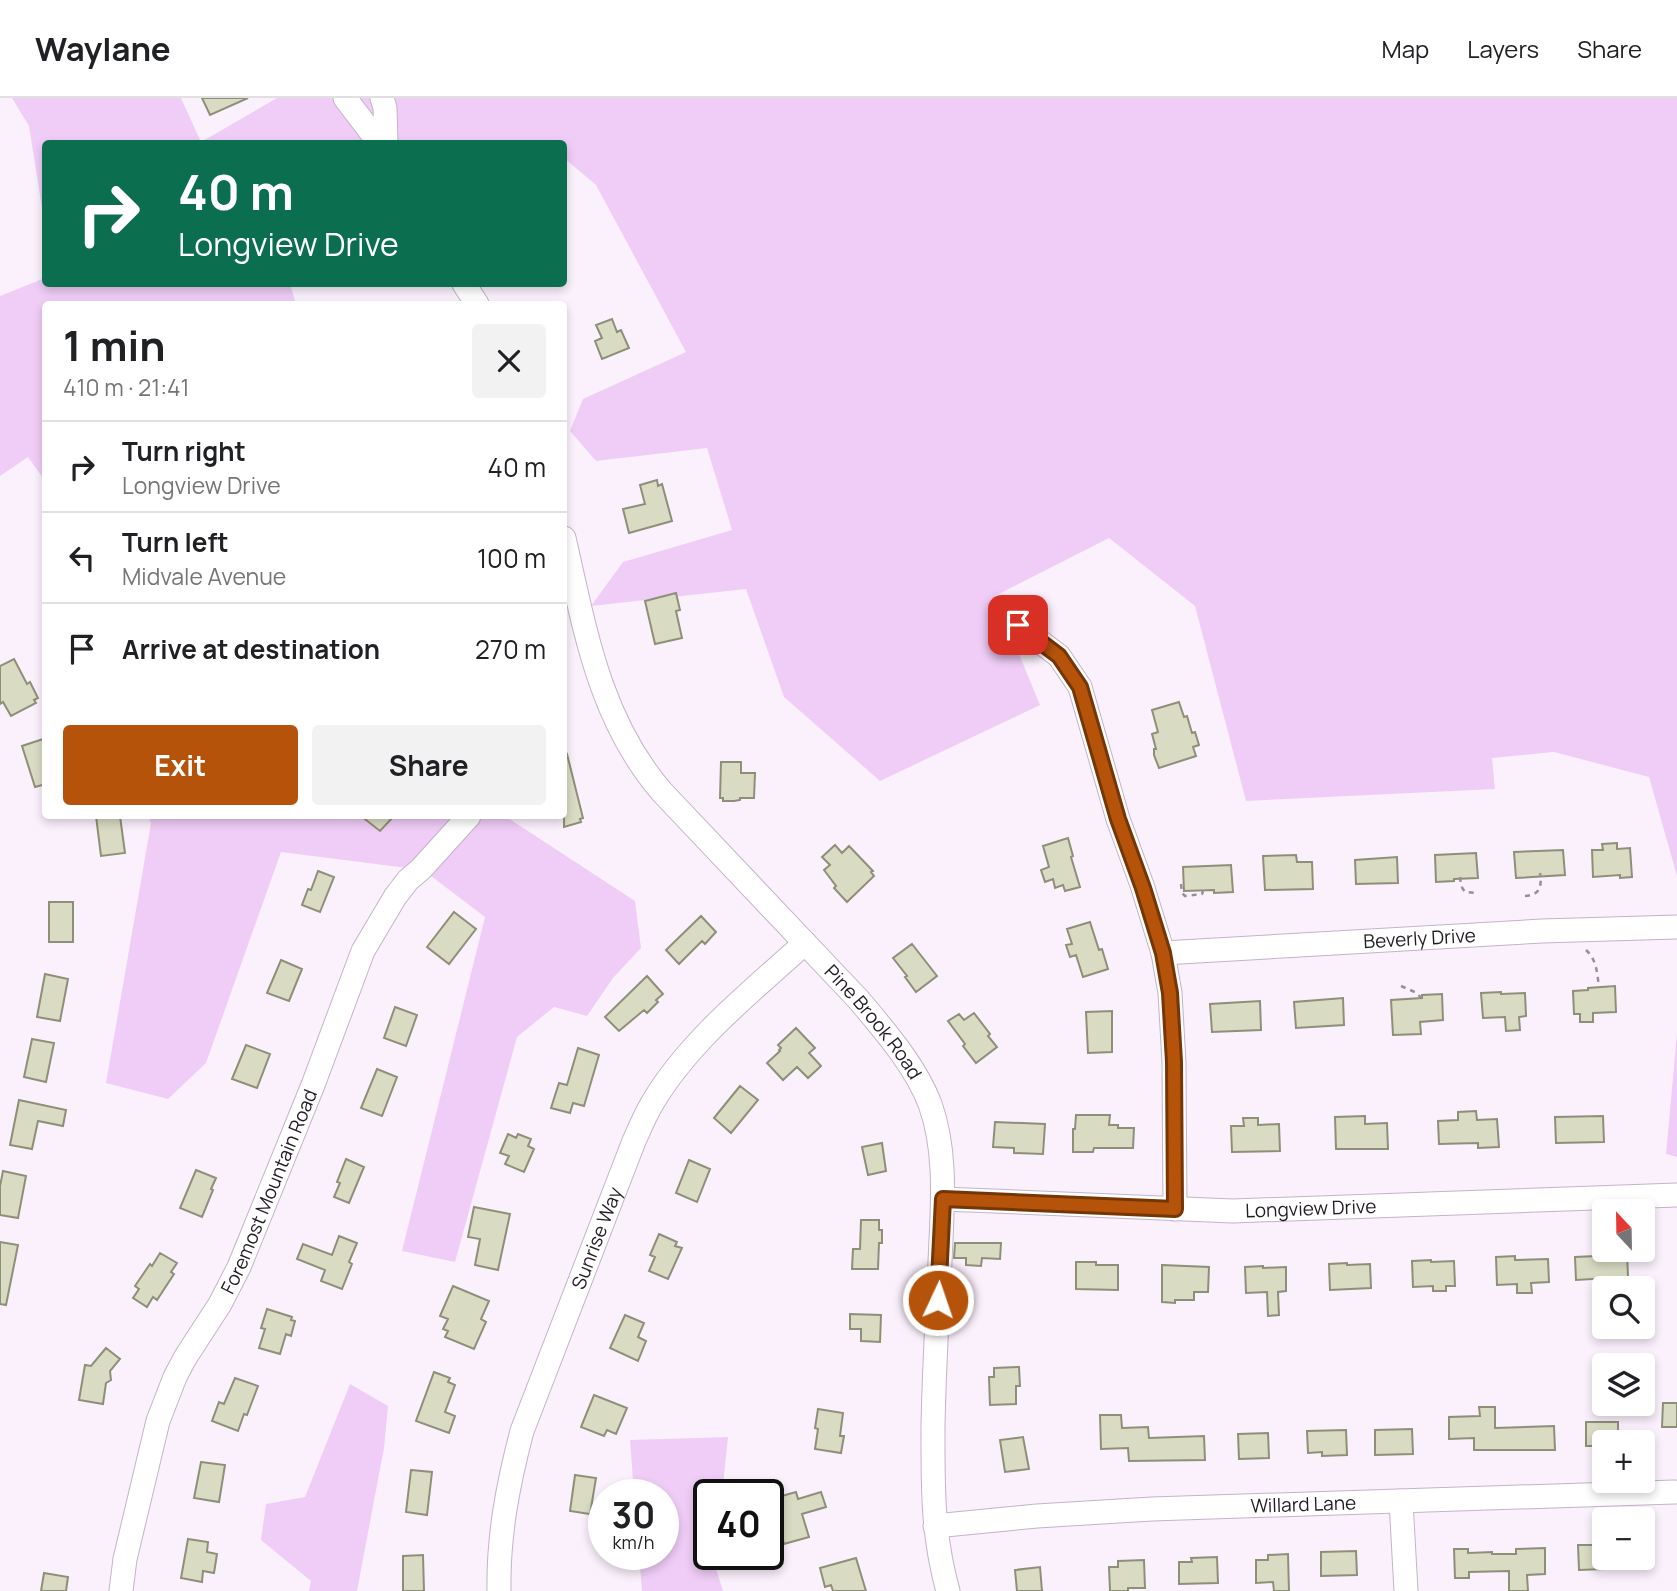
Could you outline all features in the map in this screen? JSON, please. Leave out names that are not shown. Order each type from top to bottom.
[{"type":"street","points":[[345,98],[377,140]]},
{"type":"street","points":[[382,98],[386,140]]},
{"type":"street","name":"Pine Brook Road","points":[[568,588],[606,699],[645,772],[858,999],[885,1031],[920,1083],[929,1102],[941,1163],[943,1199],[934,1376],[932,1497],[942,1570],[948,1591]]},
{"type":"street","points":[[1018,625],[1059,656],[1080,687],[1118,819],[1163,953],[1170,993],[1174,1062],[1175,1209]]},
{"type":"street","name":"Foremost Mountain Road","points":[[121,1591],[125,1559],[158,1421],[175,1377],[220,1304],[239,1267],[313,1085],[363,951],[401,888],[466,819]]},
{"type":"street","name":"Beverly Drive","points":[[1163,953],[1542,931],[1677,927]]},
{"type":"street","name":"Sunrise Way","points":[[499,1591],[503,1513],[522,1431],[634,1141],[669,1077],[737,1005],[805,943]]},
{"type":"street","name":"Longview Drive","points":[[943,1199],[1241,1211],[1677,1195]]},
{"type":"street","name":"Willard Lane","points":[[935,1526],[1152,1509],[1674,1492]]},
{"type":"street","points":[[1401,1500],[1406,1591]]},
{"type":"path","points":[[1525,896],[1538,892],[1541,884],[1540,873]]},
{"type":"path","points":[[1460,877],[1465,892],[1478,893]]},
{"type":"path","points":[[1181,884],[1185,896],[1202,894],[1203,891]]},
{"type":"path","points":[[1581,946],[1594,958],[1599,987]]},
{"type":"path","points":[[1401,986],[1417,993],[1421,998]]},
{"type":"shaded area","points":[[12,98],[181,98],[200,140],[42,140],[42,208],[29,126]]},
{"type":"shaded area","points":[[277,98],[1677,98],[1677,876],[1649,777],[1554,752],[1492,758],[1495,789],[1246,801],[1195,606],[1109,538],[995,596],[1040,705],[880,781],[784,697],[746,589],[591,606],[623,562],[732,530],[707,448],[596,461],[570,431],[583,399],[686,352],[596,185],[567,161],[567,140],[204,140]]},
{"type":"shaded area","points":[[42,279],[42,287],[291,287],[295,301],[42,301],[42,477],[28,457],[0,476],[0,296]]},
{"type":"shaded area","points":[[149,819],[510,819],[635,901],[641,948],[613,978],[587,1016],[554,1007],[517,1037],[455,1262],[402,1251],[485,917],[423,870],[281,852],[206,1063],[168,1099],[106,1083],[151,823]]},
{"type":"shaded area","points":[[1677,1033],[1677,1157],[1666,1154]]},
{"type":"shaded area","points":[[350,1384],[388,1406],[384,1448],[357,1591],[309,1591],[311,1581],[261,1540],[266,1504],[305,1497]]},
{"type":"shaded area","points":[[728,1437],[724,1479],[693,1479],[693,1570],[716,1570],[723,1591],[642,1591],[640,1570],[679,1570],[679,1479],[633,1479],[630,1440]]},
{"type":"building","points":[[202,98],[248,98],[210,115]]},
{"type":"building","points":[[612,319],[617,332],[621,330],[629,348],[602,359],[595,341],[602,338],[596,325]]},
{"type":"building","points":[[657,480],[658,486],[662,484],[672,521],[629,533],[623,509],[645,504],[640,485]]},
{"type":"building","points":[[676,593],[680,610],[676,611],[682,638],[655,644],[645,601]]},
{"type":"building","points":[[14,659],[38,698],[34,700],[36,703],[11,716],[3,702],[0,704],[0,666]]},
{"type":"building","points":[[1179,702],[1192,733],[1195,732],[1199,745],[1193,747],[1196,756],[1159,768],[1154,755],[1156,749],[1152,734],[1158,732],[1152,710]]},
{"type":"building","points":[[42,739],[42,785],[35,787],[22,746]]},
{"type":"building","points":[[567,754],[583,818],[580,819],[581,822],[564,827],[564,819],[567,819]]},
{"type":"building","points":[[721,762],[741,762],[741,773],[755,773],[754,798],[723,801],[723,798],[720,798]]},
{"type":"building","points":[[96,819],[120,819],[125,853],[101,856]]},
{"type":"building","points":[[365,819],[391,819],[380,831]]},
{"type":"building","points":[[1068,838],[1080,887],[1065,891],[1063,885],[1055,888],[1053,879],[1045,882],[1041,870],[1049,867],[1043,846]]},
{"type":"building","points":[[1617,843],[1617,849],[1630,848],[1632,877],[1593,877],[1592,850],[1603,850],[1602,844]]},
{"type":"building","points":[[835,845],[842,853],[849,846],[873,871],[871,872],[874,876],[847,902],[834,888],[836,886],[824,870],[830,865],[822,857]]},
{"type":"building","points":[[1563,850],[1565,875],[1516,878],[1514,852]]},
{"type":"building","points":[[1476,853],[1478,878],[1436,882],[1435,855]]},
{"type":"building","points":[[1296,855],[1297,862],[1312,862],[1313,889],[1265,890],[1263,856]]},
{"type":"building","points":[[1397,857],[1398,883],[1356,884],[1355,860]]},
{"type":"building","points":[[1231,865],[1233,892],[1184,891],[1183,867]]},
{"type":"building","points":[[318,871],[334,877],[320,912],[302,905]]},
{"type":"building","points":[[49,902],[73,902],[73,942],[49,942]]},
{"type":"building","points":[[454,912],[476,929],[449,964],[427,947]]},
{"type":"building","points":[[701,916],[716,932],[705,944],[702,941],[679,964],[666,950]]},
{"type":"building","points":[[1090,922],[1108,969],[1083,977],[1076,955],[1070,957],[1066,945],[1072,944],[1067,929]]},
{"type":"building","points":[[912,944],[937,976],[916,992],[893,958]]},
{"type":"building","points":[[281,960],[302,969],[289,1001],[267,993]]},
{"type":"building","points":[[45,974],[68,979],[60,1021],[37,1017]]},
{"type":"building","points":[[647,976],[663,994],[647,1013],[644,1010],[619,1031],[605,1017]]},
{"type":"building","points":[[1615,986],[1616,1012],[1593,1013],[1593,1022],[1580,1022],[1580,1014],[1574,1014],[1573,991]]},
{"type":"building","points":[[1481,993],[1525,993],[1526,1016],[1519,1017],[1520,1030],[1506,1031],[1505,1017],[1483,1018]]},
{"type":"building","points":[[1442,994],[1443,1020],[1420,1022],[1421,1034],[1393,1035],[1391,1000]]},
{"type":"building","points":[[1343,998],[1344,1025],[1296,1028],[1294,1002]]},
{"type":"building","points":[[1260,1001],[1261,1030],[1212,1032],[1210,1004]]},
{"type":"building","points":[[395,1007],[417,1015],[406,1046],[384,1038]]},
{"type":"building","points":[[1112,1011],[1112,1052],[1088,1053],[1086,1012]]},
{"type":"building","points":[[974,1013],[997,1047],[976,1063],[948,1021],[959,1014],[964,1020]]},
{"type":"building","points":[[796,1028],[815,1048],[809,1053],[821,1066],[808,1078],[797,1067],[783,1080],[767,1063],[780,1051],[778,1045]]},
{"type":"building","points":[[32,1039],[54,1043],[46,1082],[24,1077]]},
{"type":"building","points":[[246,1045],[270,1054],[257,1088],[232,1079]]},
{"type":"building","points":[[578,1048],[599,1055],[584,1106],[573,1103],[570,1113],[551,1108],[559,1083],[567,1085]]},
{"type":"building","points":[[377,1069],[397,1077],[382,1116],[361,1108]]},
{"type":"building","points":[[740,1086],[758,1100],[731,1133],[714,1118]]},
{"type":"building","points":[[19,1100],[66,1110],[63,1126],[38,1121],[32,1149],[10,1145]]},
{"type":"building","points":[[1476,1111],[1477,1120],[1497,1119],[1499,1147],[1478,1148],[1478,1143],[1439,1144],[1438,1121],[1458,1120],[1458,1112]]},
{"type":"building","points":[[1076,1115],[1110,1115],[1109,1125],[1134,1128],[1133,1148],[1094,1148],[1093,1152],[1073,1152]]},
{"type":"building","points":[[1365,1116],[1365,1124],[1387,1123],[1388,1149],[1336,1149],[1335,1117]]},
{"type":"building","points":[[1603,1116],[1604,1142],[1556,1143],[1555,1117]]},
{"type":"building","points":[[1243,1118],[1258,1118],[1258,1125],[1279,1124],[1280,1151],[1232,1152],[1231,1126],[1244,1126]]},
{"type":"building","points":[[995,1122],[1045,1124],[1043,1154],[1014,1153],[1014,1148],[993,1147]]},
{"type":"building","points":[[508,1134],[516,1138],[518,1134],[531,1139],[528,1146],[534,1149],[524,1172],[505,1164],[509,1156],[500,1153]]},
{"type":"building","points":[[882,1143],[886,1171],[868,1175],[862,1147]]},
{"type":"building","points":[[346,1159],[364,1167],[349,1203],[334,1197]]},
{"type":"building","points":[[689,1160],[710,1169],[697,1202],[676,1193]]},
{"type":"building","points":[[196,1170],[216,1178],[202,1217],[180,1208]]},
{"type":"building","points":[[3,1171],[26,1176],[18,1218],[0,1215]]},
{"type":"building","points":[[474,1207],[510,1214],[498,1270],[475,1265],[480,1239],[468,1237]]},
{"type":"building","points":[[861,1220],[879,1220],[882,1243],[879,1243],[878,1269],[852,1269],[853,1249],[860,1249]]},
{"type":"building","points":[[659,1234],[677,1242],[675,1246],[682,1248],[668,1279],[649,1271],[655,1257],[650,1255]]},
{"type":"building","points":[[339,1236],[357,1243],[342,1289],[321,1281],[325,1270],[297,1259],[303,1244],[332,1255]]},
{"type":"building","points":[[0,1242],[18,1245],[6,1305],[0,1304]]},
{"type":"building","points":[[955,1243],[1001,1243],[1000,1259],[982,1258],[981,1266],[966,1265],[966,1258],[954,1258]]},
{"type":"building","points":[[160,1253],[177,1263],[171,1272],[174,1274],[157,1300],[153,1297],[147,1307],[133,1298],[139,1289],[135,1286]]},
{"type":"building","points":[[1515,1256],[1515,1260],[1548,1259],[1549,1282],[1531,1283],[1532,1293],[1517,1293],[1517,1284],[1497,1285],[1496,1257]]},
{"type":"building","points":[[1592,1256],[1592,1262],[1627,1262],[1628,1276],[1592,1276],[1592,1279],[1576,1280],[1575,1257]]},
{"type":"building","points":[[1412,1261],[1454,1261],[1455,1286],[1446,1286],[1446,1291],[1433,1291],[1433,1286],[1413,1287]]},
{"type":"building","points":[[1076,1262],[1118,1265],[1118,1290],[1076,1289]]},
{"type":"building","points":[[1329,1264],[1370,1264],[1371,1288],[1330,1290]]},
{"type":"building","points":[[1162,1265],[1209,1267],[1208,1292],[1194,1292],[1194,1300],[1162,1302]]},
{"type":"building","points":[[1245,1267],[1286,1267],[1286,1291],[1278,1292],[1279,1315],[1268,1316],[1267,1292],[1246,1293]]},
{"type":"building","points":[[453,1286],[489,1301],[481,1319],[486,1322],[474,1349],[445,1337],[448,1331],[443,1329],[448,1319],[440,1316]]},
{"type":"building","points":[[267,1309],[292,1317],[291,1320],[295,1321],[291,1336],[286,1334],[280,1354],[259,1348]]},
{"type":"building","points":[[850,1314],[881,1315],[880,1342],[861,1341],[861,1329],[850,1329]]},
{"type":"building","points":[[625,1315],[644,1323],[638,1337],[646,1341],[638,1361],[610,1348]]},
{"type":"building","points":[[106,1348],[120,1359],[110,1371],[111,1380],[106,1383],[103,1404],[79,1400],[85,1365],[91,1366]]},
{"type":"building","points":[[1019,1367],[1020,1386],[1016,1386],[1016,1404],[990,1405],[989,1377],[994,1377],[994,1368]]},
{"type":"building","points":[[434,1372],[450,1378],[448,1382],[455,1385],[445,1412],[455,1416],[449,1433],[416,1421]]},
{"type":"building","points":[[235,1378],[258,1386],[238,1431],[212,1421],[219,1402],[224,1404]]},
{"type":"building","points":[[594,1395],[627,1408],[616,1434],[607,1430],[604,1436],[581,1427]]},
{"type":"building","points":[[1663,1403],[1677,1403],[1677,1427],[1662,1427]]},
{"type":"building","points":[[1479,1407],[1495,1407],[1495,1428],[1554,1426],[1555,1450],[1474,1450],[1474,1438],[1449,1439],[1449,1417],[1480,1416]]},
{"type":"building","points":[[818,1409],[843,1413],[840,1436],[844,1436],[841,1453],[815,1449]]},
{"type":"building","points":[[1100,1415],[1121,1415],[1122,1428],[1148,1427],[1149,1438],[1204,1436],[1205,1460],[1129,1461],[1128,1448],[1101,1449]]},
{"type":"building","points":[[1586,1422],[1618,1422],[1618,1430],[1592,1430],[1592,1446],[1586,1446]]},
{"type":"building","points":[[1412,1429],[1413,1454],[1375,1455],[1375,1430]]},
{"type":"building","points":[[1346,1430],[1347,1455],[1322,1456],[1322,1452],[1308,1453],[1307,1431]]},
{"type":"building","points":[[1268,1433],[1269,1458],[1239,1459],[1238,1434]]},
{"type":"building","points":[[1023,1437],[1029,1469],[1005,1472],[1000,1440]]},
{"type":"building","points":[[201,1462],[225,1465],[219,1502],[194,1498]]},
{"type":"building","points":[[411,1470],[432,1472],[427,1515],[406,1512]]},
{"type":"building","points":[[575,1475],[596,1478],[588,1479],[588,1514],[570,1511]]},
{"type":"building","points":[[796,1492],[798,1499],[821,1492],[826,1507],[802,1514],[809,1537],[784,1544],[784,1495]]},
{"type":"building","points":[[188,1539],[208,1542],[207,1552],[217,1554],[214,1573],[203,1571],[202,1582],[181,1578]]},
{"type":"building","points":[[1578,1545],[1592,1545],[1592,1569],[1579,1570]]},
{"type":"building","points":[[1545,1548],[1545,1574],[1527,1575],[1528,1591],[1509,1591],[1509,1571],[1469,1572],[1469,1578],[1455,1578],[1454,1549],[1468,1549],[1468,1553],[1516,1554],[1516,1549]]},
{"type":"building","points":[[1356,1551],[1357,1575],[1321,1576],[1321,1552]]},
{"type":"building","points":[[1288,1554],[1289,1591],[1274,1591],[1273,1582],[1256,1583],[1256,1560],[1268,1560],[1268,1555]]},
{"type":"building","points":[[423,1555],[424,1591],[403,1591],[403,1556]]},
{"type":"building","points":[[1217,1557],[1218,1583],[1179,1584],[1179,1562],[1192,1562],[1191,1558]]},
{"type":"building","points":[[856,1558],[866,1591],[833,1591],[831,1585],[825,1587],[820,1568]]},
{"type":"building","points":[[1144,1560],[1145,1588],[1110,1591],[1109,1567],[1118,1567],[1118,1561]]},
{"type":"building","points":[[1040,1567],[1042,1591],[1017,1591],[1015,1570]]},
{"type":"building","points":[[44,1573],[68,1577],[66,1591],[41,1591]]},
{"type":"route","points":[[938,1300],[943,1199],[1175,1209],[1174,1062],[1170,993],[1163,953],[1118,819],[1080,687],[1059,656],[1018,625]]}]
